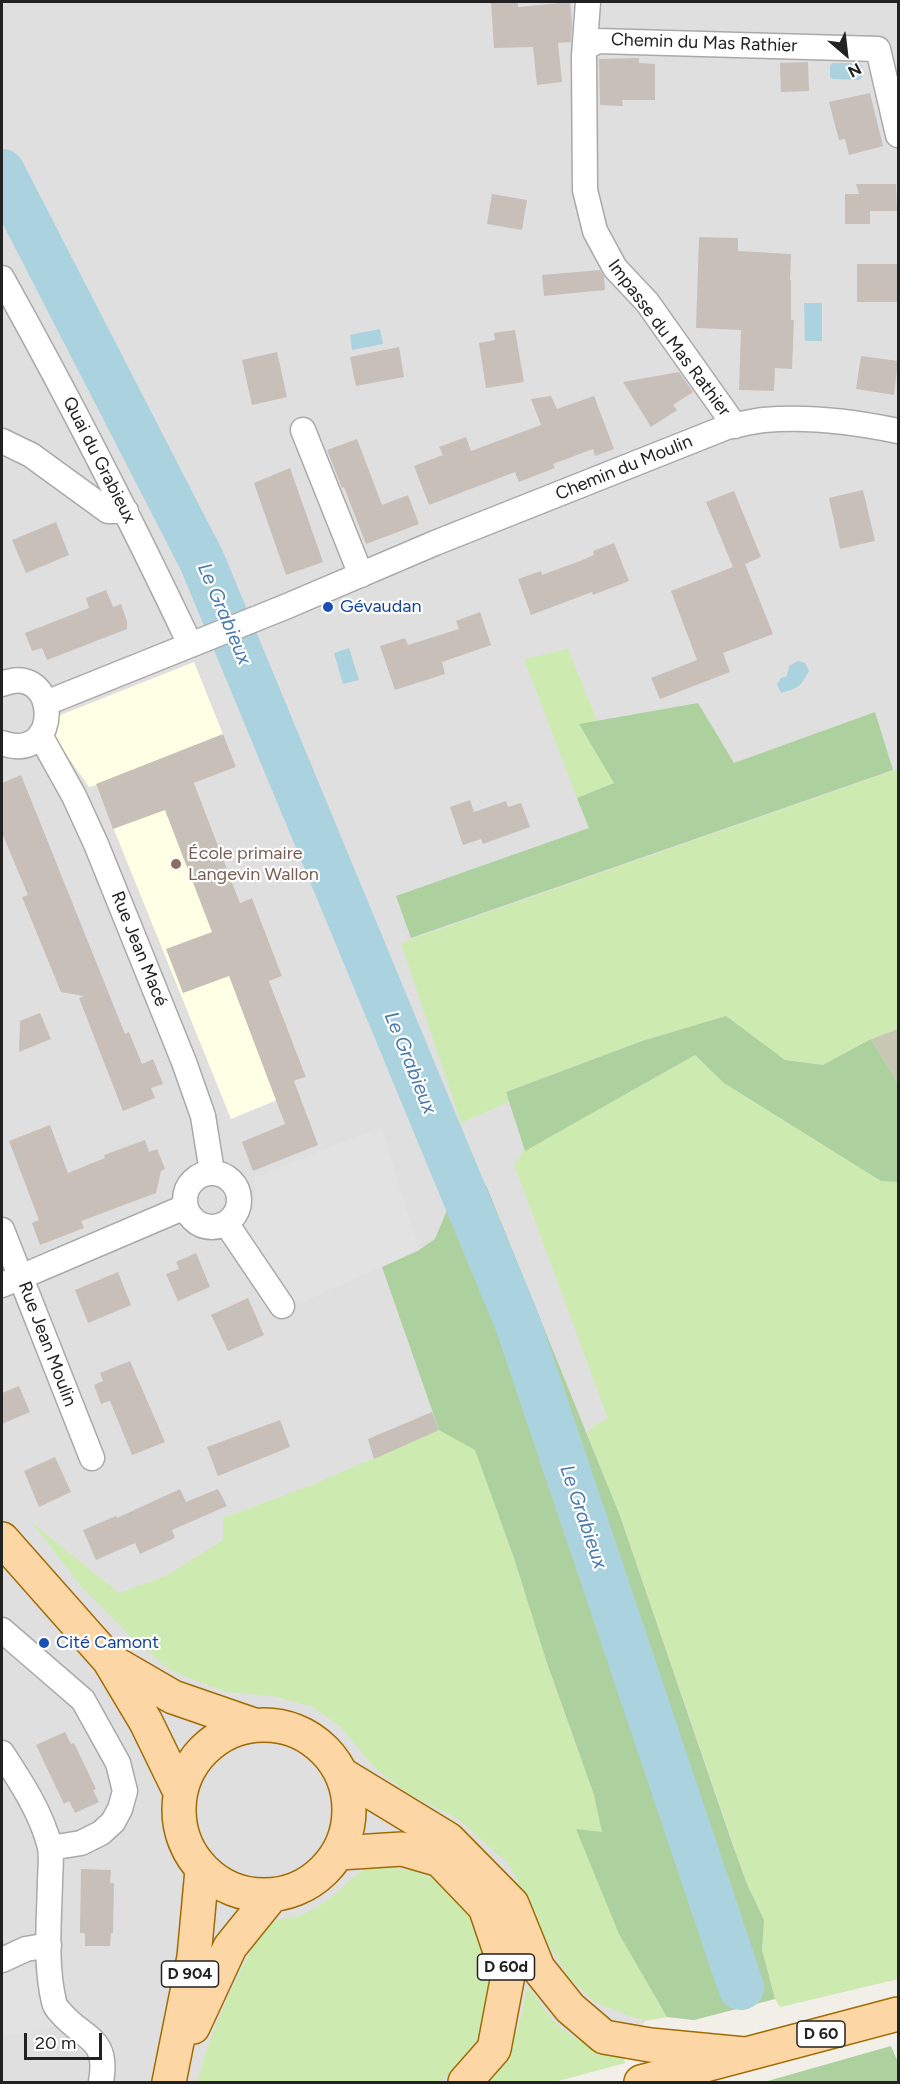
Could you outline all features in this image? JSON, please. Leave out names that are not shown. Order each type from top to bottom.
[{"type":"main road","points":[[2,1539],[109,1660],[146,1722],[180,1792]]},
{"type":"main road","points":[[109,1660],[173,1696],[254,1725],[281,1726],[306,1735],[327,1752],[342,1775],[350,1801],[348,1828],[339,1853],[314,1879],[298,1889],[272,1896],[246,1894],[222,1885],[202,1870],[187,1847],[179,1820],[180,1792],[190,1768],[206,1747],[228,1733],[254,1725]]},
{"type":"main road","points":[[342,1775],[448,1839],[512,1904],[538,1968],[570,2008],[604,2037],[650,2045],[744,2054]]},
{"type":"main road","name":"D 60d","points":[[339,1853],[402,1849],[440,1860],[485,1907],[508,1976],[494,2049],[465,2082]]},
{"type":"main road","name":"D 904","points":[[169,2080],[194,1957],[202,1870]]},
{"type":"main road","name":"D 904","points":[[169,2080],[230,1947],[272,1896]]},
{"type":"main road","name":"D 60","points":[[641,2082],[898,2014]]},
{"type":"street","name":"Impasse du Mas Rathier","points":[[588,2],[584,56],[585,190],[595,231],[615,268],[647,302],[735,426]]},
{"type":"street","name":"Chemin du Mas Rathier","points":[[586,47],[598,41],[878,49],[898,135]]},
{"type":"street","name":"Quai du Grabieux","points":[[2,278],[197,642]]},
{"type":"street","name":"Chemin du Moulin","points":[[46,703],[692,440],[735,426],[763,420],[811,419],[877,426],[898,431]]},
{"type":"street","points":[[303,429],[361,575]]},
{"type":"street","points":[[2,441],[31,455],[108,511],[126,511]]},
{"type":"street","points":[[2,684],[14,681],[25,682],[34,687],[46,703],[47,720],[40,735],[31,742],[20,746],[9,746],[2,743]]},
{"type":"street","name":"Rue Jean Macé","points":[[40,735],[74,796],[96,844],[180,1052],[203,1116],[212,1172]]},
{"type":"street","points":[[212,1172],[222,1174],[231,1180],[248,1199],[233,1217],[217,1227],[207,1227],[197,1223],[189,1216],[185,1207],[185,1195],[190,1183],[200,1175],[212,1172]]},
{"type":"street","points":[[11,1281],[185,1207]]},
{"type":"street","points":[[226,1223],[282,1306]]},
{"type":"street","name":"Rue Jean Moulin","points":[[2,1230],[11,1281],[92,1458]]},
{"type":"street","points":[[2,1630],[83,1700],[118,1763],[125,1791],[120,1809],[113,1822],[101,1833],[81,1843],[50,1848]]},
{"type":"street","points":[[2,1753],[37,1811],[50,1848],[49,1945],[54,2006],[61,2021],[86,2034],[98,2046],[103,2060],[101,2082]]},
{"type":"street","points":[[2,1960],[26,1949],[49,1945]]},
{"type":"shaded area","points":[[2,2],[898,2],[898,1979],[780,2007],[775,1999],[694,2020],[667,2017],[645,2021],[624,2059],[625,2063],[554,2082],[2,2082]]},
{"type":"shaded area","name":"École primaire Langevin Wallon","points":[[194,662],[236,767],[194,783],[240,903],[252,898],[282,976],[269,981],[306,1077],[272,1089],[277,1100],[231,1119],[96,785],[89,787],[54,737],[58,716]]},
{"type":"shaded area","points":[[898,1029],[898,1083],[871,1039]]},
{"type":"shaded area","points":[[381,1127],[419,1250],[295,1306],[240,1223],[253,1211],[256,1199],[254,1177]]},
{"type":"shaded area","points":[[25,1959],[34,1967],[55,2025],[29,2034],[2,2036],[2,1968]]},
{"type":"green space","points":[[568,649],[597,721],[580,725],[614,783],[577,798],[524,659]]},
{"type":"green space","points":[[698,703],[734,763],[875,712],[893,770],[411,938],[396,896],[589,828],[577,798],[614,783],[579,724]]},
{"type":"green space","points":[[898,769],[898,1029],[871,1039],[823,1065],[784,1060],[726,1016],[641,1041],[506,1092],[509,1102],[461,1123],[401,943]]},
{"type":"green space","points":[[726,1016],[785,1060],[823,1065],[871,1039],[898,1083],[898,1182],[881,1181],[724,1083],[695,1055],[525,1151],[506,1092],[642,1041]]},
{"type":"green space","points":[[695,1055],[724,1083],[881,1181],[898,1182],[898,1979],[780,2007],[775,1999],[762,1950],[764,1920],[747,1884],[620,1516],[587,1433],[595,1425],[608,1419],[514,1164],[525,1151]]},
{"type":"green space","points":[[486,1185],[620,1516],[731,1840],[747,1884],[764,1920],[762,1950],[775,1999],[694,2020],[667,2017],[619,1934],[576,1829],[602,1832],[594,1795],[546,1660],[514,1558],[475,1450],[439,1430],[382,1267],[419,1250],[435,1239],[449,1205]]},
{"type":"green space","points":[[439,1430],[475,1449],[594,1795],[603,1833],[577,1830],[619,1934],[667,2017],[644,2021],[596,2003],[568,1977],[541,1930],[509,1864],[458,1819],[407,1793],[373,1766],[341,1727],[313,1707],[273,1696],[227,1692],[173,1672],[134,1640],[83,1588],[31,1522],[119,1593],[166,1576],[223,1540],[223,1518],[312,1485]]},
{"type":"green space","points":[[383,1867],[411,1870],[441,1882],[473,1914],[492,1960],[490,2001],[483,2028],[465,2061],[440,2082],[197,2082],[225,2004],[251,1949],[266,1927],[273,1922],[301,1915],[319,1906],[358,1874]]},
{"type":"green space","points":[[530,1989],[563,2030],[588,2045],[624,2059],[625,2063],[554,2082],[490,2082],[514,2039],[526,1991]]},
{"type":"green space","points":[[891,2046],[898,2062],[898,2082],[764,2082]]},
{"type":"water","points":[[832,63],[859,63],[862,66],[862,77],[859,80],[832,79],[830,66]]},
{"type":"water","points":[[804,303],[822,303],[822,341],[805,341]]},
{"type":"water","points":[[380,329],[383,344],[352,350],[350,335]]},
{"type":"water","points":[[349,648],[359,680],[343,684],[334,653]]},
{"type":"water","points":[[798,661],[805,663],[809,671],[798,686],[781,693],[777,684],[781,678],[787,676],[789,666]]},
{"type":"building","points":[[491,2],[518,2],[518,7],[570,2],[571,42],[558,43],[562,82],[537,85],[533,47],[494,48]]},
{"type":"building","points":[[639,58],[639,63],[655,64],[655,100],[622,100],[623,106],[600,105],[599,59]]},
{"type":"building","points":[[808,62],[809,91],[781,92],[780,63]]},
{"type":"building","points":[[870,93],[883,146],[849,155],[845,139],[839,140],[829,102]]},
{"type":"building","points":[[856,184],[896,184],[897,211],[870,211],[870,224],[845,224],[845,194],[859,194]]},
{"type":"building","points":[[492,194],[527,200],[522,230],[487,224]]},
{"type":"building","points":[[699,237],[738,238],[738,251],[791,254],[791,320],[794,320],[792,369],[775,368],[774,391],[739,390],[741,330],[696,328]]},
{"type":"building","points":[[857,264],[897,264],[897,302],[857,302]]},
{"type":"building","points":[[600,270],[604,277],[605,290],[544,296],[542,275]]},
{"type":"building","points":[[515,330],[524,382],[486,388],[479,343],[495,340],[494,333]]},
{"type":"building","points":[[399,347],[404,377],[356,386],[350,357]]},
{"type":"building","points":[[277,352],[287,397],[252,405],[242,360]]},
{"type":"building","points":[[861,356],[898,361],[894,395],[856,389]]},
{"type":"building","points":[[679,372],[693,392],[673,405],[677,410],[651,427],[623,382]]},
{"type":"building","points":[[551,396],[557,409],[594,396],[614,449],[595,456],[593,449],[553,464],[555,468],[519,482],[515,472],[429,505],[414,466],[443,455],[439,447],[466,437],[471,451],[541,425],[531,399]]},
{"type":"building","points":[[357,439],[382,505],[408,495],[419,524],[366,544],[327,450]]},
{"type":"building","points":[[290,468],[323,562],[286,575],[254,483]]},
{"type":"building","points":[[863,490],[875,541],[840,549],[829,498]]},
{"type":"building","points":[[734,491],[761,557],[745,564],[773,634],[723,653],[730,672],[660,699],[651,678],[697,660],[671,591],[733,567],[706,502]]},
{"type":"building","points":[[56,522],[69,555],[26,573],[12,540]]},
{"type":"building","points":[[614,543],[629,581],[531,615],[518,579],[541,571],[542,575],[580,561],[594,555],[593,551]]},
{"type":"building","points":[[106,590],[113,607],[121,604],[127,621],[127,629],[47,660],[42,648],[32,651],[25,633],[89,608],[86,598]]},
{"type":"building","points":[[480,612],[491,645],[442,662],[445,674],[395,690],[380,646],[405,638],[408,645],[459,629],[456,621]]},
{"type":"building","points":[[223,734],[236,767],[194,783],[240,903],[252,898],[282,976],[269,981],[306,1077],[294,1081],[318,1145],[253,1171],[242,1142],[285,1124],[229,976],[183,993],[166,949],[212,932],[165,810],[113,829],[96,784]]},
{"type":"building","points":[[21,775],[125,1034],[129,1032],[142,1064],[153,1059],[163,1084],[151,1088],[155,1098],[123,1111],[79,998],[84,996],[61,992],[22,897],[28,895],[2,833],[2,783]]},
{"type":"building","points":[[470,800],[474,812],[506,801],[508,807],[521,803],[530,827],[483,844],[481,839],[463,845],[450,807]]},
{"type":"building","points":[[40,1013],[51,1039],[19,1052],[20,1021]]},
{"type":"building","points":[[50,1125],[68,1173],[105,1158],[104,1155],[145,1140],[149,1152],[157,1149],[165,1169],[161,1171],[156,1193],[81,1221],[84,1228],[40,1245],[32,1223],[39,1220],[9,1141]]},
{"type":"building","points":[[196,1253],[210,1287],[178,1301],[166,1274],[179,1269],[176,1262]]},
{"type":"building","points":[[118,1272],[131,1305],[88,1323],[75,1290]]},
{"type":"building","points":[[248,1298],[264,1335],[228,1351],[211,1315]]},
{"type":"building","points":[[130,1361],[165,1442],[132,1455],[110,1401],[101,1404],[94,1385],[103,1381],[100,1373]]},
{"type":"building","points":[[19,1386],[30,1412],[2,1424],[2,1393]]},
{"type":"building","points":[[432,1412],[439,1430],[374,1459],[368,1439]]},
{"type":"building","points":[[280,1420],[290,1447],[218,1476],[207,1447]]},
{"type":"building","points":[[55,1457],[71,1492],[39,1507],[24,1471]]},
{"type":"building","points":[[180,1489],[186,1502],[218,1489],[227,1506],[172,1530],[175,1538],[140,1554],[135,1543],[96,1560],[83,1530],[116,1516],[117,1518]]},
{"type":"building","points":[[65,1732],[71,1744],[74,1743],[96,1789],[93,1790],[99,1802],[75,1813],[69,1801],[64,1804],[36,1745]]},
{"type":"building","points":[[81,1869],[111,1870],[110,1883],[114,1883],[113,1933],[111,1933],[110,1946],[85,1946],[85,1933],[80,1933]]},
{"type":"waterway","name":"Le Grabieux","points":[[2,172],[202,561],[518,1324],[741,1987]]},
{"type":"place","name":"Gévaudan","points":[[328,607]]},
{"type":"place","name":"École primaire Langevin Wallon","points":[[176,864]]},
{"type":"place","name":"Cité Camont","points":[[44,1643]]}]
